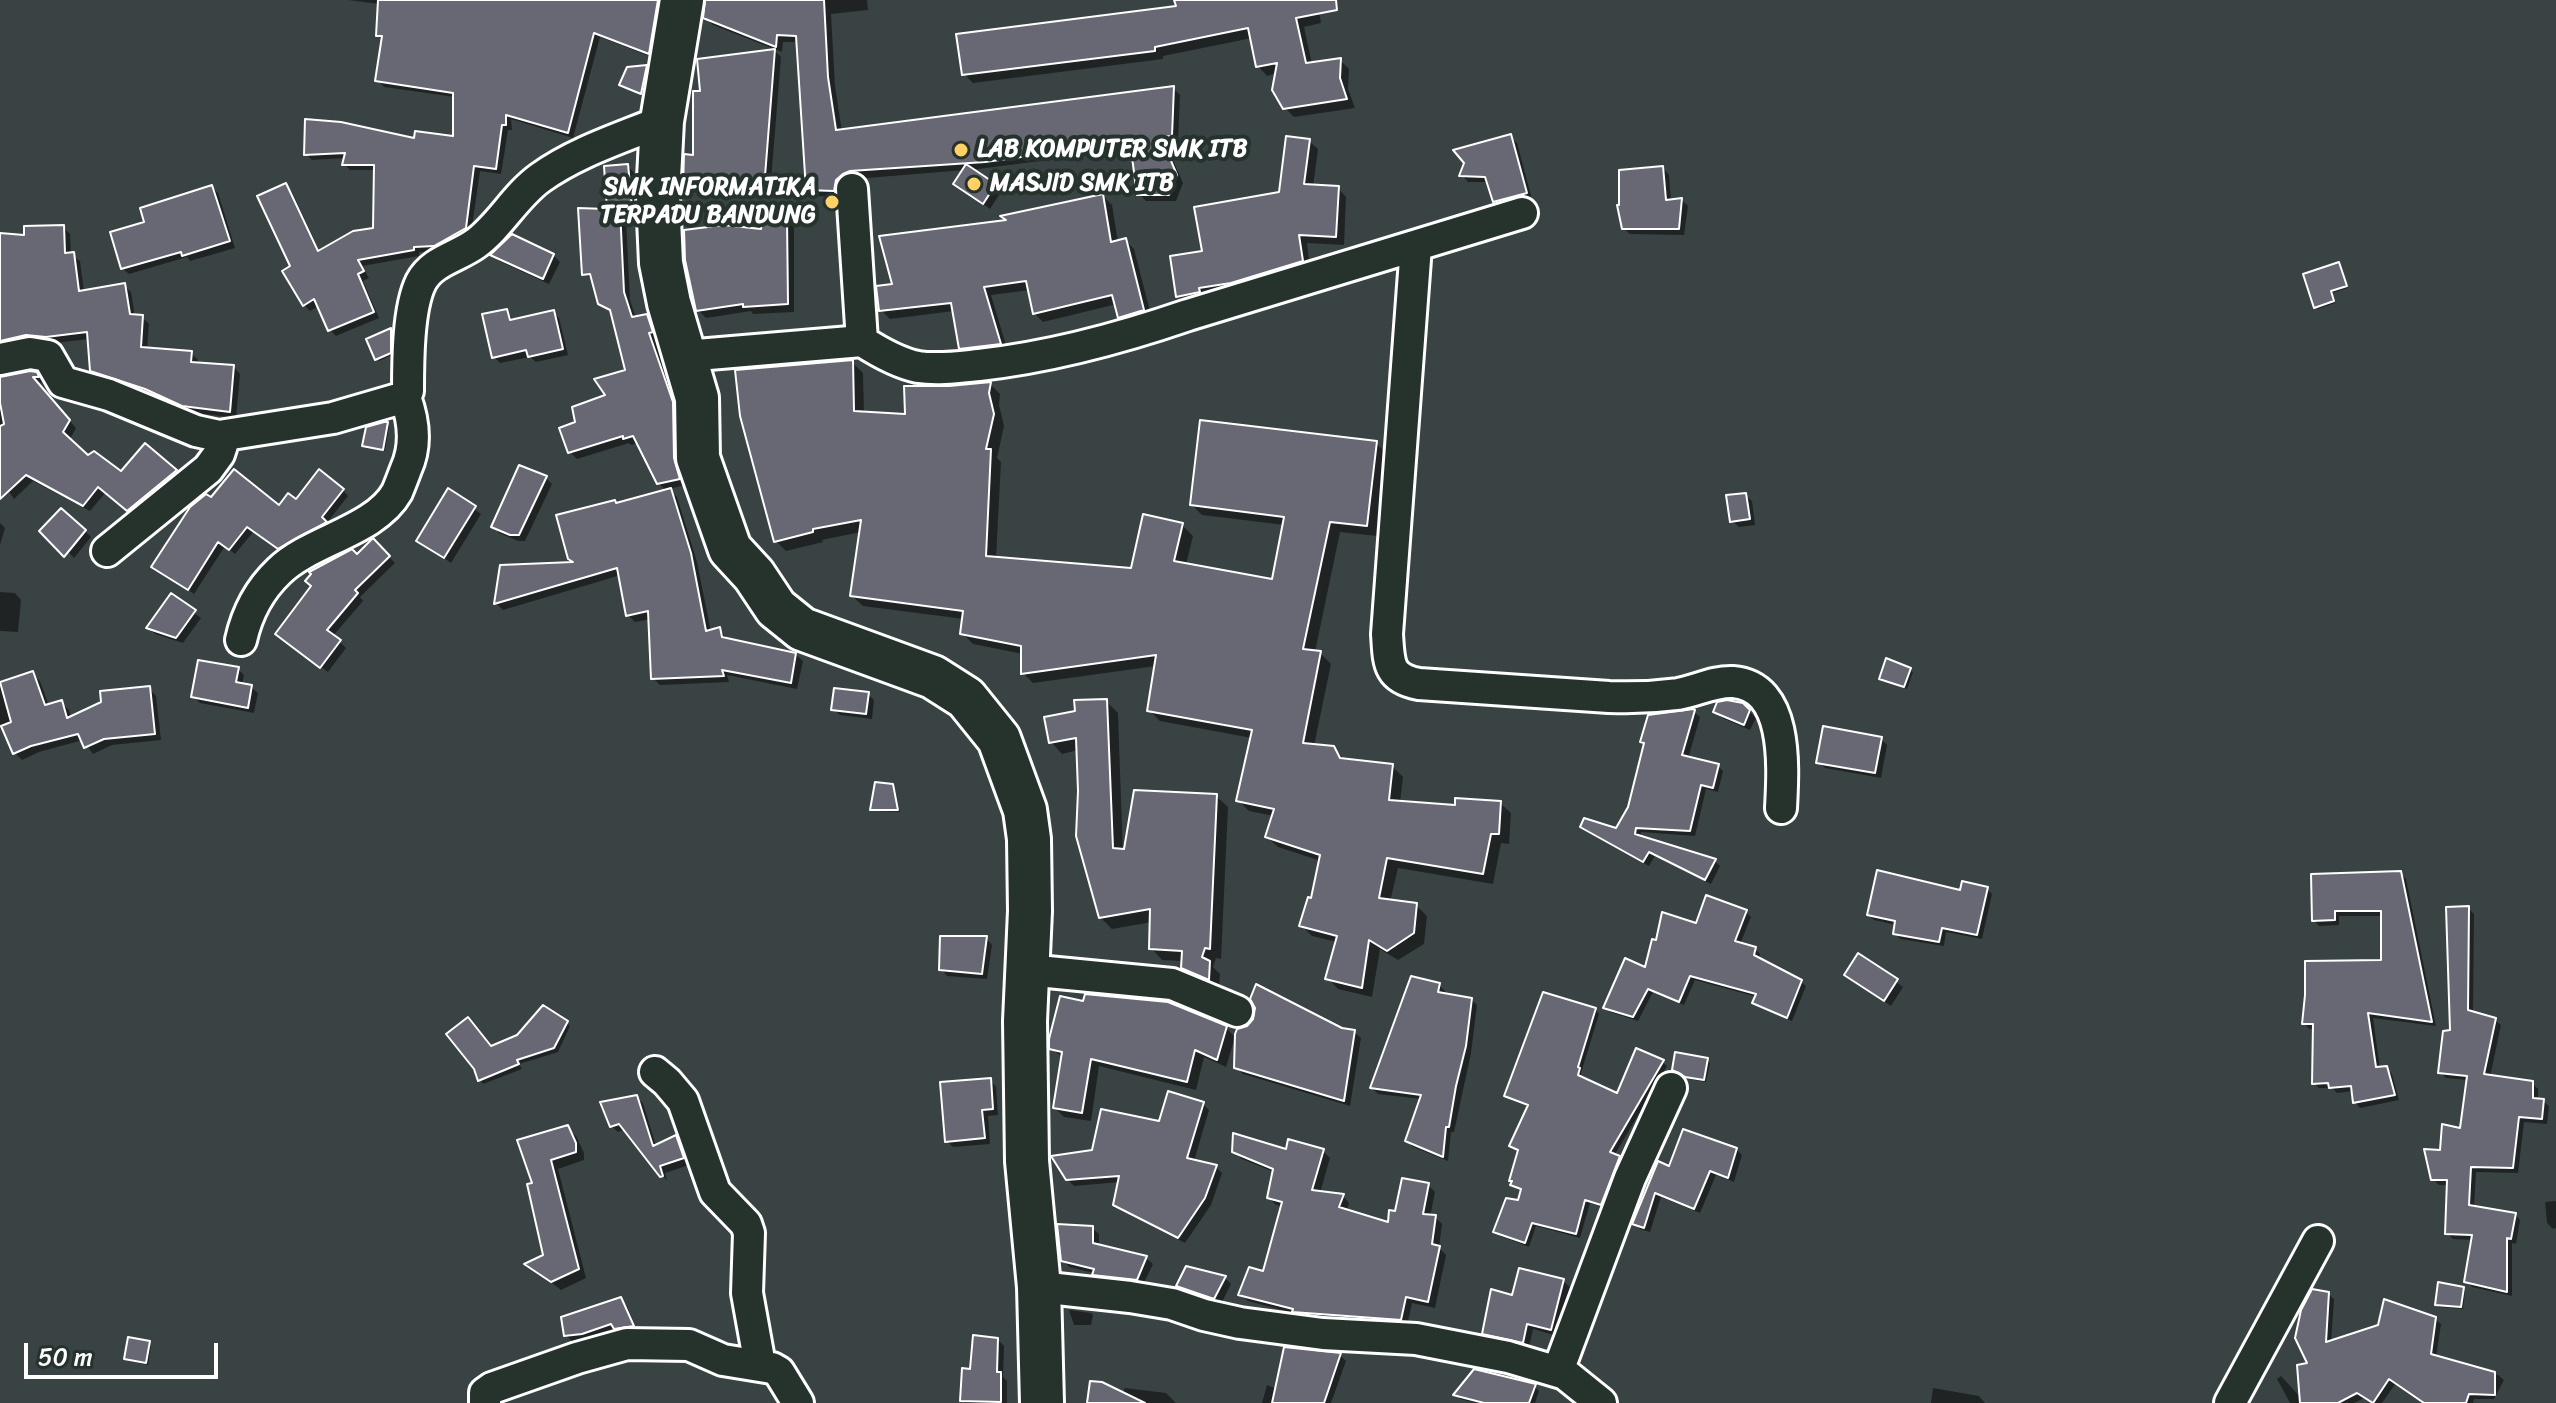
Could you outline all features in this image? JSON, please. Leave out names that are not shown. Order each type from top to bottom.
[{"type":"main road","points":[[682,0],[662,121],[658,197],[661,263],[669,303],[697,398],[698,458],[730,549],[754,575],[776,608],[802,629],[933,677],[966,698],[999,739],[1025,810],[1030,911],[1025,1021],[1027,1161],[1039,1287],[1042,1403]]},
{"type":"street","points":[[241,640],[246,618],[258,596],[280,569],[312,548],[373,517],[396,494],[409,464],[414,434],[405,397],[417,293],[430,270],[478,242],[540,178],[581,154],[662,121]]},
{"type":"street","points":[[852,189],[862,341]]},
{"type":"street","points":[[685,356],[862,341],[894,359],[917,367],[955,367],[1037,357],[1133,334],[1522,213]]},
{"type":"street","points":[[1416,246],[1387,634],[1390,666],[1405,681],[1419,684],[1609,697],[1641,698],[1730,682],[1746,684],[1760,693],[1777,725],[1783,754],[1781,808]]},
{"type":"street","points":[[0,359],[30,353],[48,356],[63,382],[109,395],[196,431],[225,436],[333,418],[405,397]]},
{"type":"street","points":[[107,551],[208,469],[219,454],[225,436]]},
{"type":"street","points":[[1027,970],[1172,984],[1237,1011]]},
{"type":"street","points":[[655,1072],[683,1101],[715,1192],[746,1224],[749,1233],[747,1293],[760,1365]]},
{"type":"street","points":[[1558,1371],[1630,1178],[1671,1088]]},
{"type":"street","points":[[2230,1403],[2318,1241]]},
{"type":"street","points":[[1039,1287],[1172,1304],[1240,1323],[1323,1334],[1416,1339],[1508,1357],[1558,1371],[1601,1403]]},
{"type":"street","points":[[485,1403],[485,1393],[492,1388],[627,1344],[689,1345],[723,1360],[760,1365],[779,1372],[798,1403]]},
{"type":"building","points":[[378,0],[658,0],[649,54],[594,33],[568,133],[506,115],[496,169],[474,166],[466,228],[434,246],[414,247],[414,250],[358,260],[364,271],[358,274],[374,312],[328,331],[314,299],[303,306],[282,271],[290,266],[257,196],[286,183],[318,251],[353,231],[373,228],[374,165],[342,165],[345,153],[304,155],[305,119],[341,122],[414,138],[415,131],[453,136],[453,93],[375,81],[382,36],[376,36]]},
{"type":"building","points":[[705,0],[824,0],[828,77],[836,130],[1174,86],[1172,136],[1161,137],[1177,175],[1169,195],[1137,195],[1130,142],[985,162],[850,171],[836,180],[834,191],[806,190],[796,36],[777,35],[776,47],[703,18]]},
{"type":"building","points":[[1174,0],[1336,0],[1337,10],[1296,18],[1306,63],[1341,58],[1340,78],[1347,99],[1283,109],[1272,90],[1277,63],[1256,67],[1248,28],[1155,47],[1155,51],[962,75],[956,34],[1176,6]]},
{"type":"building","points":[[775,49],[764,189],[707,181],[706,187],[683,186],[684,154],[693,155],[693,91],[700,91],[697,59]]},
{"type":"building","points":[[647,65],[641,94],[619,85],[627,67]]},
{"type":"building","points":[[1511,134],[1527,193],[1493,202],[1485,177],[1459,176],[1464,163],[1453,150]]},
{"type":"building","points":[[1286,136],[1310,139],[1304,184],[1339,186],[1336,237],[1299,235],[1303,261],[1176,297],[1170,256],[1202,251],[1194,207],[1279,192]]},
{"type":"building","points":[[628,164],[632,206],[616,209],[620,209],[624,292],[632,317],[647,314],[653,332],[649,333],[673,402],[674,458],[680,479],[657,484],[633,436],[623,439],[623,436],[568,453],[559,428],[575,422],[572,407],[605,395],[594,379],[625,370],[610,310],[598,304],[590,274],[582,275],[578,208],[607,209],[604,166]]},
{"type":"building","name":"MASJID SMK ITB","points":[[966,164],[996,184],[983,204],[953,184]]},
{"type":"building","points":[[1663,166],[1666,200],[1682,198],[1679,229],[1622,229],[1617,205],[1619,170]]},
{"type":"building","points":[[212,185],[230,241],[182,256],[181,252],[121,269],[110,232],[144,222],[140,208]]},
{"type":"building","points":[[1103,194],[1111,242],[1126,238],[1144,310],[1118,318],[1112,295],[1033,314],[1026,281],[984,287],[1001,344],[959,349],[951,303],[879,311],[876,286],[892,284],[879,236],[1006,220],[1000,216]]},
{"type":"building","points":[[787,218],[788,304],[743,307],[743,304],[696,311],[685,260],[684,230],[724,225],[761,229],[762,221]]},
{"type":"building","points":[[64,225],[65,253],[74,252],[79,291],[125,283],[130,314],[143,315],[141,347],[192,351],[191,362],[234,365],[230,412],[182,406],[145,389],[90,371],[87,332],[46,337],[26,335],[0,341],[0,233],[24,235],[24,226]]},
{"type":"building","points":[[512,234],[554,254],[543,279],[490,255]]},
{"type":"building","points":[[2339,262],[2347,286],[2331,291],[2334,301],[2314,308],[2303,274]]},
{"type":"building","points":[[507,309],[510,320],[554,310],[563,349],[528,357],[526,350],[492,358],[482,314]]},
{"type":"building","points":[[391,328],[391,353],[375,360],[366,339]]},
{"type":"building","points":[[853,360],[854,411],[905,414],[904,386],[991,382],[989,393],[994,414],[986,449],[991,449],[986,556],[1131,568],[1143,514],[1183,523],[1174,561],[1272,579],[1284,517],[1190,505],[1200,420],[1377,441],[1367,526],[1330,522],[1303,649],[1321,651],[1303,743],[1334,746],[1340,758],[1393,764],[1389,800],[1455,805],[1455,798],[1501,801],[1499,834],[1491,834],[1483,874],[1387,858],[1379,898],[1417,903],[1414,933],[1387,951],[1369,940],[1362,988],[1325,979],[1337,936],[1299,926],[1308,897],[1311,898],[1320,855],[1265,837],[1274,809],[1236,801],[1252,730],[1147,711],[1156,655],[1021,674],[1021,646],[960,634],[963,611],[850,596],[861,520],[813,529],[813,532],[774,542],[740,416],[735,370]]},
{"type":"building","points":[[37,372],[39,377],[33,377],[70,420],[63,432],[88,455],[94,451],[121,471],[145,443],[177,470],[127,511],[98,487],[83,506],[26,475],[0,499],[0,426],[4,424],[0,377]]},
{"type":"building","points":[[388,422],[383,450],[362,446],[366,427]]},
{"type":"building","points":[[519,465],[547,476],[519,535],[510,535],[491,527]]},
{"type":"building","points":[[234,469],[279,505],[288,493],[296,499],[319,469],[344,489],[322,517],[327,522],[278,549],[247,527],[229,550],[218,542],[188,590],[151,567],[190,507],[206,494],[211,497]]},
{"type":"building","points":[[448,488],[476,506],[444,558],[416,541]]},
{"type":"building","points":[[671,488],[691,553],[706,631],[720,627],[722,637],[796,653],[791,683],[722,670],[724,676],[651,679],[648,611],[626,616],[617,568],[494,604],[500,565],[573,562],[568,559],[556,515]]},
{"type":"building","points":[[1746,493],[1750,519],[1730,522],[1726,495]]},
{"type":"building","points":[[61,508],[86,530],[64,557],[39,531]]},
{"type":"building","points":[[373,538],[390,556],[355,590],[358,593],[327,630],[341,640],[320,668],[275,634],[311,586],[305,581],[311,574],[309,572],[352,549],[357,554]]},
{"type":"building","points":[[171,593],[196,610],[176,638],[146,628]]},
{"type":"building","points":[[1886,658],[1911,668],[1904,687],[1879,679]]},
{"type":"building","points":[[198,660],[239,667],[236,682],[252,685],[248,708],[191,697]]},
{"type":"building","points":[[33,671],[45,705],[62,700],[67,718],[101,702],[100,691],[150,686],[155,734],[104,739],[84,748],[78,734],[13,754],[1,726],[11,722],[0,682]]},
{"type":"building","points":[[834,688],[869,692],[866,714],[831,710]]},
{"type":"building","points":[[1107,699],[1113,848],[1124,849],[1134,790],[1217,794],[1210,949],[1205,948],[1202,957],[1210,961],[1209,980],[1181,968],[1182,951],[1149,949],[1150,909],[1099,918],[1076,836],[1076,738],[1049,743],[1044,717],[1075,711],[1074,700]]},
{"type":"building","points":[[1717,702],[1743,703],[1750,710],[1744,725],[1713,712]]},
{"type":"building","points":[[1693,709],[1682,755],[1719,764],[1713,788],[1701,785],[1690,831],[1636,828],[1635,834],[1716,859],[1705,880],[1649,852],[1643,862],[1580,827],[1584,818],[1616,828],[1628,807],[1648,715]]},
{"type":"building","points":[[1823,726],[1882,737],[1875,773],[1816,763]]},
{"type":"building","points":[[875,782],[893,784],[898,810],[870,810]]},
{"type":"building","points":[[1877,870],[1960,890],[1962,881],[1988,887],[1977,935],[1942,928],[1939,942],[1893,934],[1895,921],[1867,915]]},
{"type":"building","points":[[2401,871],[2432,1022],[2368,1013],[2376,1067],[2387,1066],[2395,1095],[2353,1103],[2351,1086],[2329,1088],[2328,1083],[2312,1084],[2313,1024],[2302,1024],[2305,961],[2381,960],[2381,911],[2335,911],[2335,920],[2312,921],[2311,874]]},
{"type":"building","points":[[1706,895],[1747,910],[1735,941],[1756,947],[1754,955],[1802,980],[1787,1018],[1752,1003],[1756,994],[1690,976],[1679,1002],[1648,989],[1633,1017],[1603,1008],[1625,958],[1645,967],[1652,939],[1656,940],[1662,912],[1696,923]]},
{"type":"building","points":[[2469,906],[2468,1010],[2496,1018],[2484,1074],[2533,1081],[2533,1098],[2544,1099],[2542,1119],[2519,1117],[2513,1168],[2471,1167],[2469,1205],[2516,1213],[2511,1239],[2507,1238],[2507,1292],[2464,1282],[2472,1235],[2445,1234],[2447,1180],[2431,1180],[2424,1149],[2440,1150],[2442,1124],[2460,1128],[2467,1076],[2438,1073],[2443,1031],[2450,1030],[2446,907]]},
{"type":"building","points":[[940,936],[987,936],[982,974],[939,970]]},
{"type":"building","points":[[1858,953],[1898,979],[1884,1001],[1844,975]]},
{"type":"building","points":[[1411,976],[1440,983],[1438,992],[1472,998],[1466,1046],[1449,1127],[1446,1127],[1443,1157],[1405,1141],[1421,1095],[1370,1088]]},
{"type":"building","points":[[1256,984],[1342,1028],[1355,1030],[1344,1101],[1234,1068],[1235,1034],[1237,1029],[1247,1026],[1253,1019],[1255,1008],[1250,999]]},
{"type":"building","points":[[1543,992],[1596,1008],[1578,1075],[1617,1093],[1636,1048],[1664,1060],[1610,1152],[1620,1156],[1601,1205],[1585,1200],[1576,1234],[1532,1223],[1525,1243],[1493,1232],[1506,1198],[1518,1200],[1521,1189],[1510,1185],[1518,1150],[1509,1146],[1528,1105],[1504,1096]]},
{"type":"building","points":[[1085,994],[1168,1002],[1227,1026],[1217,1060],[1195,1050],[1187,1082],[1091,1059],[1082,1113],[1053,1108],[1062,1052],[1049,1049],[1049,1039],[1060,996],[1083,1001]]},
{"type":"building","points":[[543,1005],[568,1021],[554,1048],[517,1060],[519,1064],[478,1081],[474,1069],[446,1034],[468,1017],[491,1046],[517,1035]]},
{"type":"building","points":[[1675,1052],[1708,1058],[1704,1080],[1685,1077],[1672,1070]]},
{"type":"building","points":[[991,1078],[993,1109],[982,1110],[985,1138],[945,1142],[940,1082]]},
{"type":"building","points":[[1168,1091],[1204,1102],[1187,1158],[1217,1165],[1205,1198],[1178,1238],[1113,1205],[1119,1176],[1066,1180],[1051,1156],[1092,1150],[1101,1109],[1159,1121]]},
{"type":"building","points":[[637,1095],[653,1146],[676,1135],[684,1158],[660,1166],[663,1176],[660,1177],[619,1124],[610,1127],[600,1102]]},
{"type":"building","points":[[568,1125],[576,1143],[576,1152],[551,1160],[579,1269],[551,1282],[524,1264],[543,1255],[527,1184],[532,1183],[517,1140]]},
{"type":"building","points":[[1683,1129],[1737,1148],[1728,1178],[1710,1171],[1694,1209],[1655,1193],[1644,1228],[1632,1224],[1658,1161],[1669,1166]]},
{"type":"building","points":[[1233,1133],[1286,1149],[1288,1139],[1324,1149],[1312,1190],[1344,1194],[1339,1207],[1388,1222],[1389,1210],[1395,1211],[1402,1178],[1429,1183],[1423,1214],[1436,1215],[1432,1244],[1440,1246],[1428,1302],[1406,1297],[1401,1320],[1292,1312],[1293,1309],[1238,1295],[1249,1267],[1263,1271],[1282,1202],[1267,1198],[1273,1169],[1232,1152]]},
{"type":"building","points":[[1057,1224],[1093,1226],[1093,1243],[1147,1256],[1137,1280],[1092,1275],[1094,1269],[1061,1261]]},
{"type":"building","points":[[1186,1266],[1226,1276],[1214,1299],[1176,1286]]},
{"type":"building","points":[[1519,1268],[1564,1279],[1551,1330],[1527,1324],[1523,1343],[1482,1334],[1491,1289],[1512,1295]]},
{"type":"building","points":[[2438,1282],[2464,1287],[2461,1307],[2435,1305]]},
{"type":"building","points":[[2312,1289],[2329,1292],[2326,1342],[2378,1325],[2384,1299],[2436,1317],[2431,1354],[2495,1372],[2495,1395],[2469,1394],[2466,1403],[2424,1403],[2389,1379],[2373,1403],[2357,1393],[2338,1403],[2300,1403],[2297,1365],[2307,1363],[2295,1338],[2301,1310]]},
{"type":"building","points":[[621,1297],[634,1326],[614,1329],[611,1324],[582,1334],[564,1336],[561,1317]]},
{"type":"building","points":[[973,1335],[998,1338],[997,1372],[1001,1372],[1001,1402],[960,1401],[962,1368],[970,1369]]},
{"type":"building","points":[[128,1337],[150,1341],[146,1363],[124,1359]]},
{"type":"building","points":[[1284,1347],[1341,1353],[1324,1403],[1272,1403]]},
{"type":"building","points":[[1474,1369],[1536,1384],[1529,1403],[1484,1403],[1453,1395]]},
{"type":"building","points":[[1090,1381],[1102,1382],[1145,1403],[1087,1403]]},
{"type":"place","name":"LAB KOMPUTER SMK ITB","points":[[961,150]]},
{"type":"place","name":"MASJID SMK ITB","points":[[974,184]]},
{"type":"place","name":"SMK INFORMATIKA TERPADU BANDUNG","points":[[832,202]]}]
